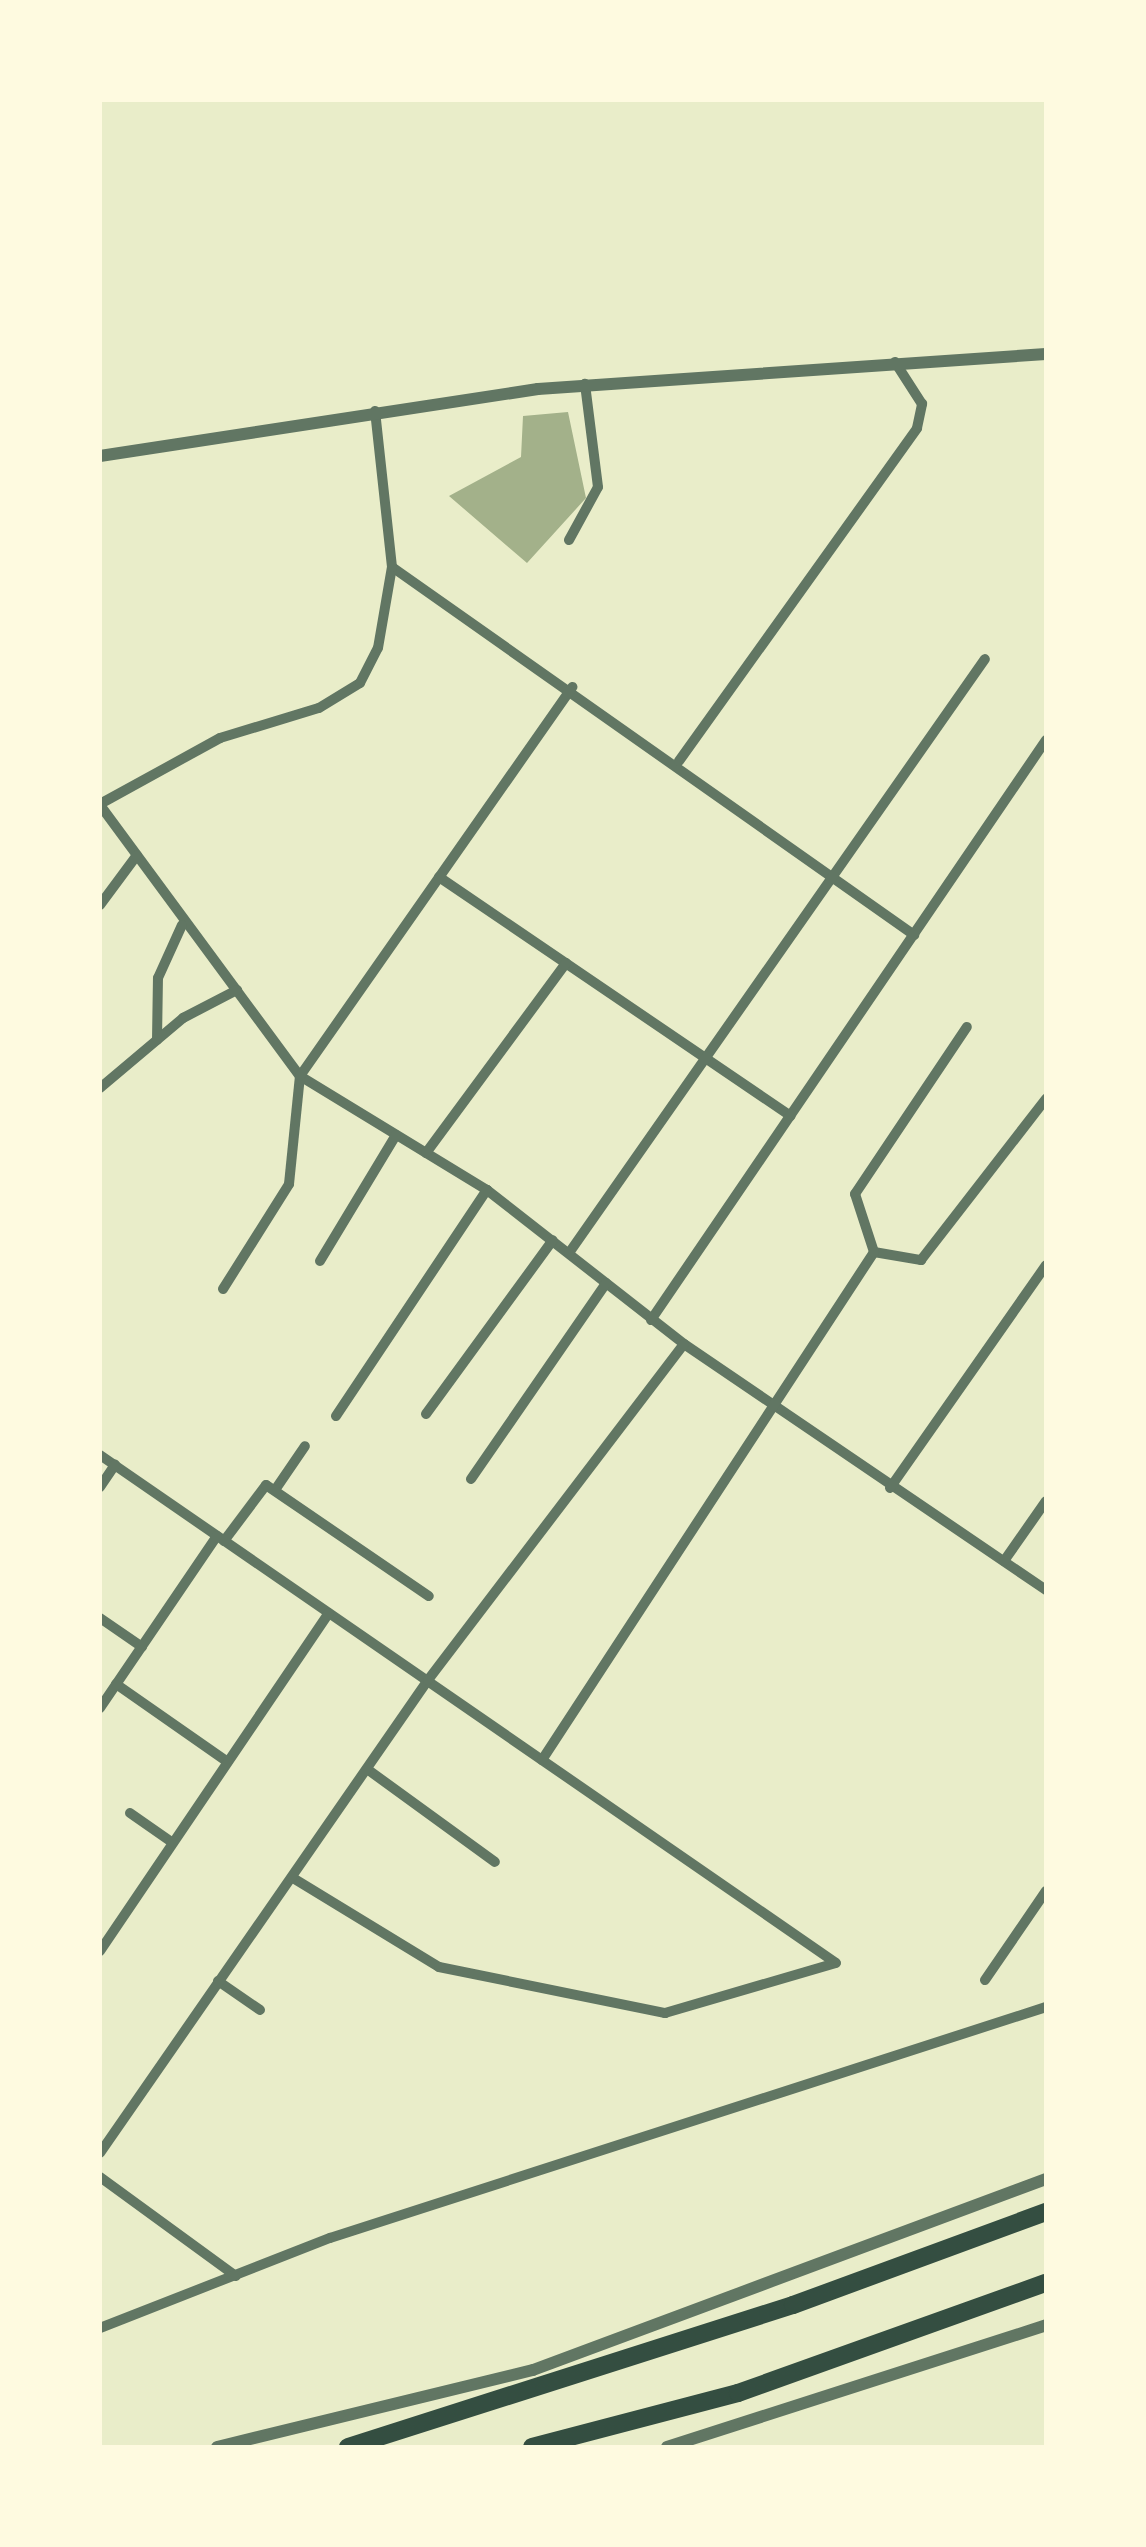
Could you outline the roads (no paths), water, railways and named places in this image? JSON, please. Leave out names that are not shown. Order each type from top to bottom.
[{"type":"highway","points":[[348,2447],[794,2305],[1046,2212]]},
{"type":"highway","points":[[532,2447],[738,2393],[1046,2284]]},
{"type":"street","points":[[100,456],[375,411],[585,384],[1046,354]]},
{"type":"street","points":[[679,761],[917,428],[922,404],[895,362]]},
{"type":"street","points":[[569,540],[598,486],[585,384]]},
{"type":"street","points":[[375,411],[392,567],[378,648],[360,683],[319,708],[220,738],[100,805],[182,925],[237,990],[300,1076],[487,1190],[684,1344],[890,1488],[1046,1590]]},
{"type":"street","points":[[392,567],[679,761],[826,875],[914,935]]},
{"type":"street","points":[[568,1253],[826,875],[986,659]]},
{"type":"street","points":[[223,1289],[288,1184],[300,1076],[572,688]]},
{"type":"street","points":[[651,1320],[1046,740]]},
{"type":"street","points":[[100,905],[137,855]]},
{"type":"street","points":[[439,877],[791,1116]]},
{"type":"street","points":[[157,1040],[158,978],[182,925]]},
{"type":"street","points":[[426,1153],[566,963]]},
{"type":"street","points":[[100,1088],[157,1040],[237,990]]},
{"type":"street","points":[[874,1252],[855,1194],[967,1026]]},
{"type":"street","points":[[874,1252],[921,1260],[1046,1100]]},
{"type":"street","points":[[320,1261],[396,1135]]},
{"type":"street","points":[[336,1416],[487,1190]]},
{"type":"street","points":[[426,1414],[552,1240]]},
{"type":"street","points":[[542,1760],[874,1252]]},
{"type":"street","points":[[890,1488],[1046,1265]]},
{"type":"street","points":[[470,1478],[606,1283]]},
{"type":"street","points":[[100,2154],[428,1680],[684,1344]]},
{"type":"street","points":[[275,1490],[304,1446]]},
{"type":"street","points":[[100,1455],[836,1963],[665,2013],[439,1967],[293,1878]]},
{"type":"street","points":[[100,1486],[115,1465]]},
{"type":"street","points":[[100,1708],[220,1539],[266,1485],[428,1596]]},
{"type":"street","points":[[1004,1561],[1046,1501]]},
{"type":"street","points":[[100,1951],[328,1614]]},
{"type":"street","points":[[100,1618],[142,1647]]},
{"type":"street","points":[[116,1684],[228,1762]]},
{"type":"street","points":[[366,1768],[494,1862]]},
{"type":"street","points":[[130,1813],[174,1843]]},
{"type":"street","points":[[985,1980],[1046,1891]]},
{"type":"street","points":[[218,1981],[260,2010]]},
{"type":"street","points":[[100,2328],[236,2276],[1046,2006]]},
{"type":"street","points":[[100,2177],[236,2276]]},
{"type":"street","points":[[216,2447],[533,2370],[1046,2180]]},
{"type":"street","points":[[667,2447],[1046,2326]]}]
